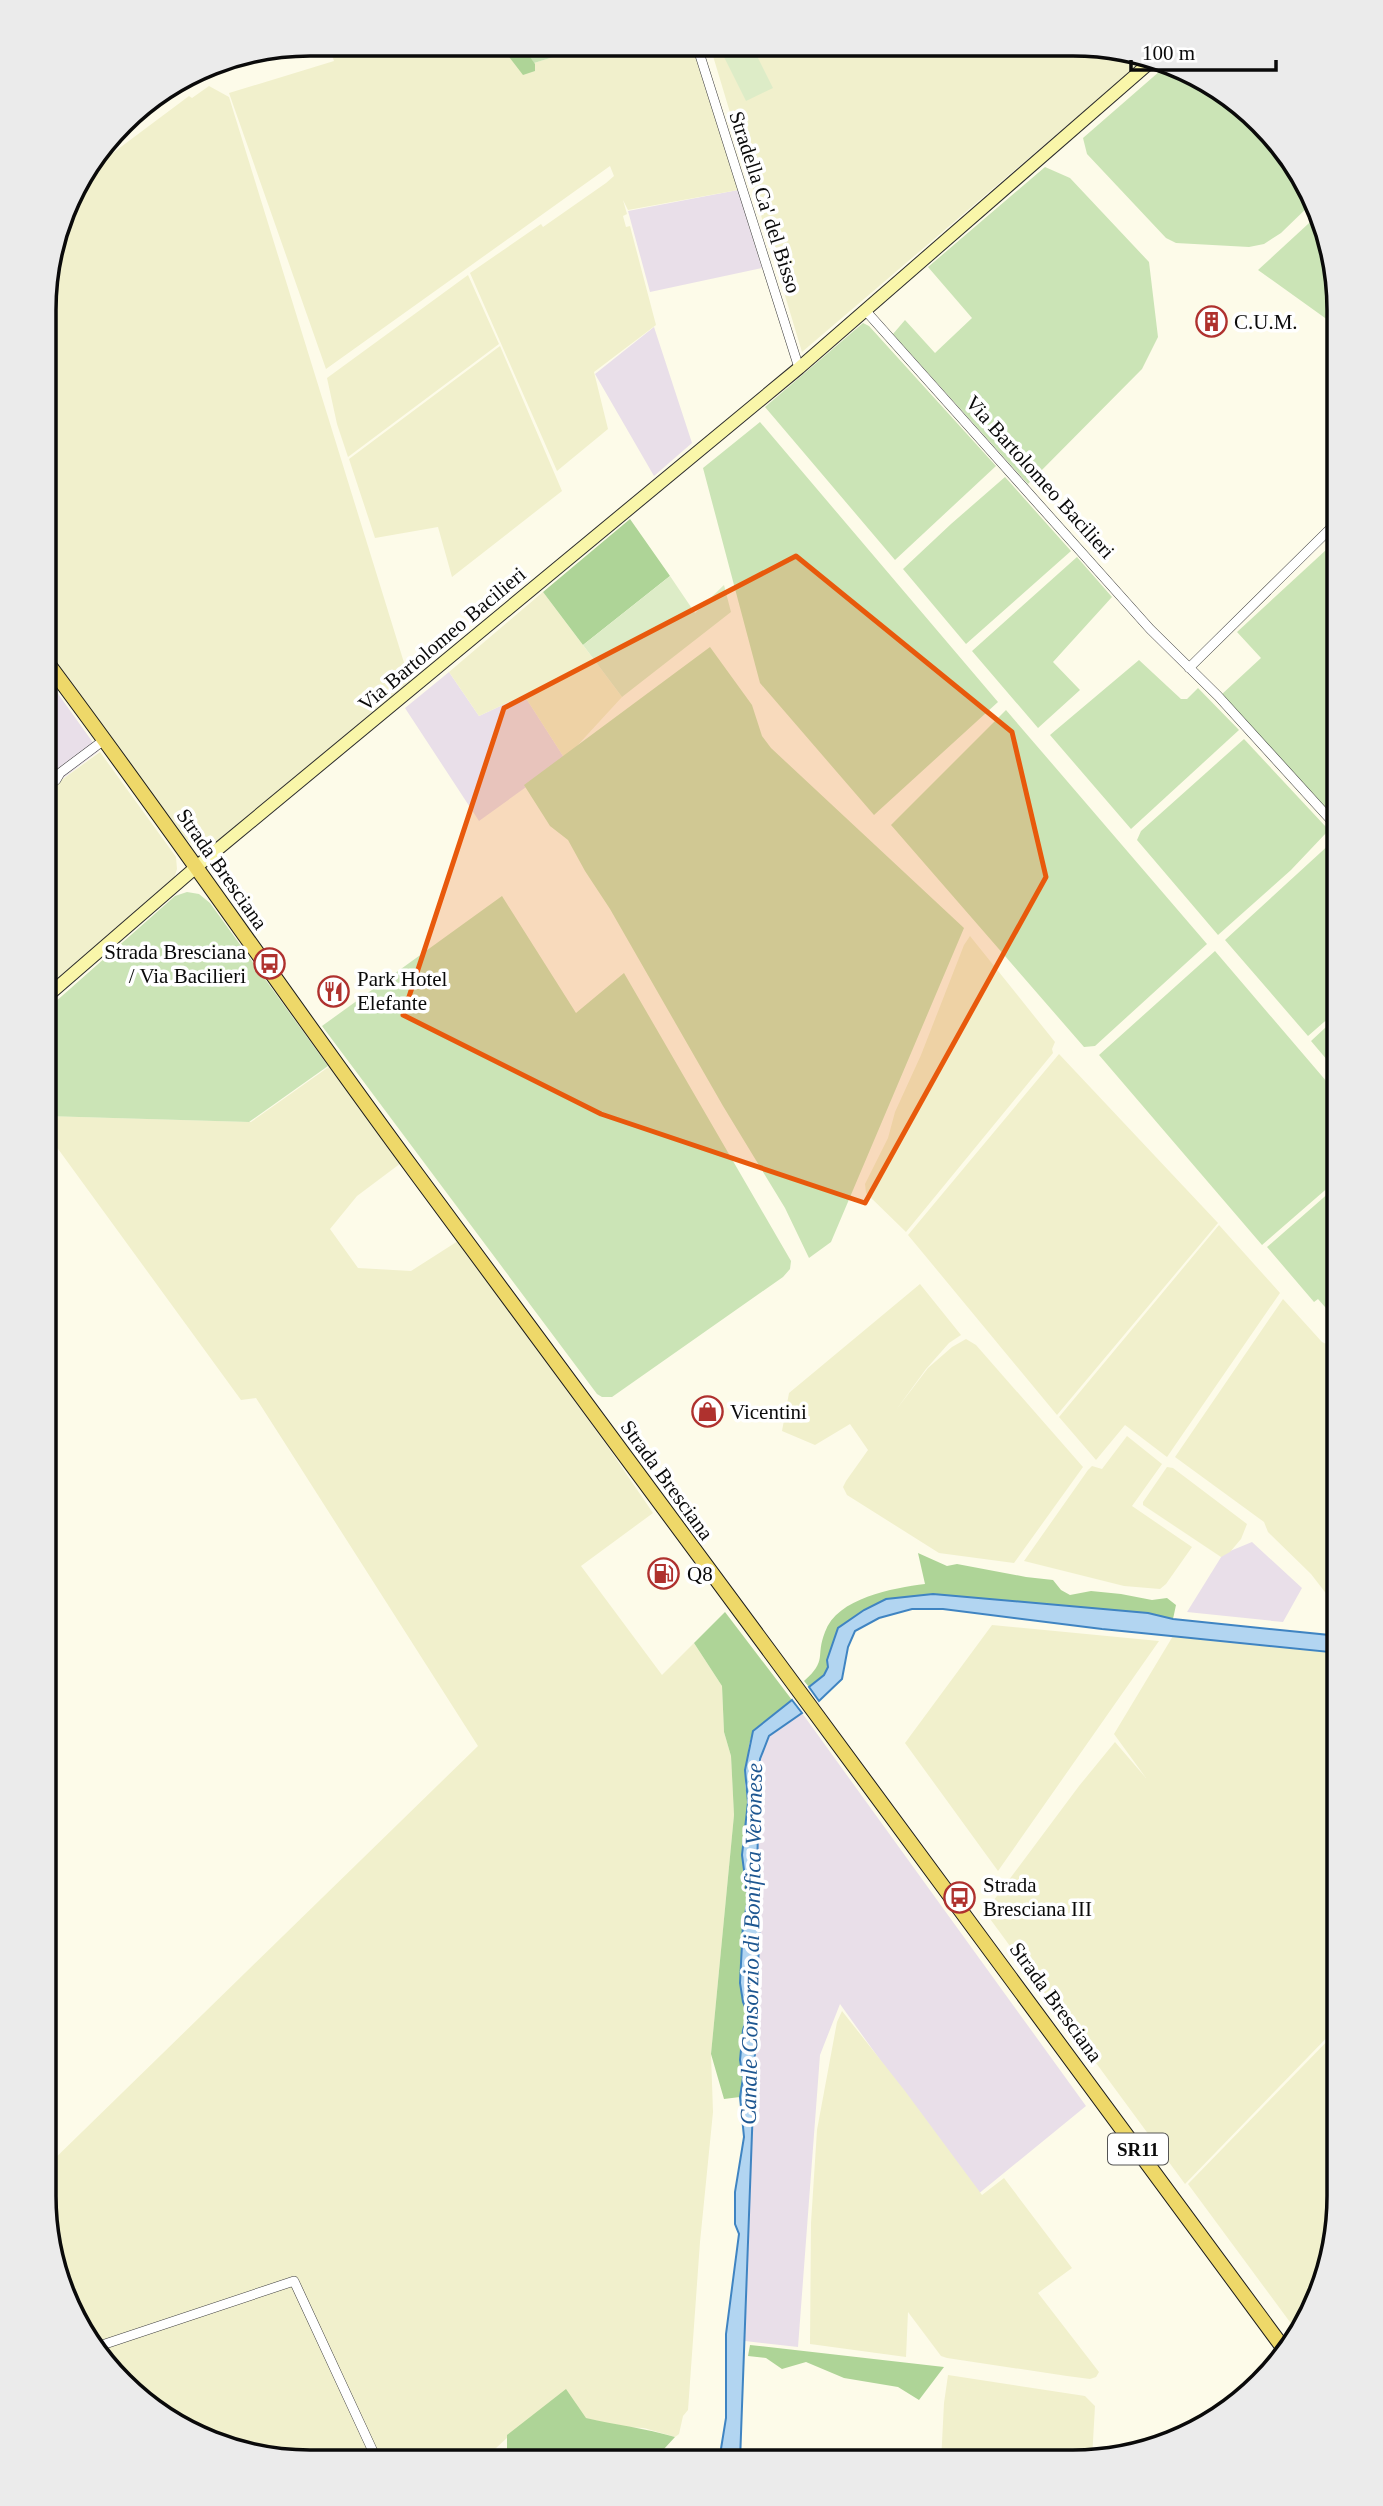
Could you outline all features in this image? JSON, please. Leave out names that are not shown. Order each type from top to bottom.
[{"type":"main road","name":"Strada Bresciana","points":[[56,675],[313,1034],[1280,2343]]},
{"type":"street","name":"Stradella Ca' del Bisso","points":[[700,56],[799,368]]},
{"type":"street","name":"Via Bartolomeo Bacilieri","points":[[56,989],[195,868],[799,368],[1145,67]]},
{"type":"street","name":"Via Bartolomeo Bacilieri","points":[[865,310],[1150,629],[1218,696],[1327,816]]},
{"type":"street","points":[[1188,668],[1327,532]]},
{"type":"street","points":[[56,780],[60,773],[104,740]]},
{"type":"street","points":[[104,2344],[294,2281],[372,2450]]},
{"type":"highlighted area","points":[[796,556],[1012,732],[1046,877],[865,1203],[601,1114],[403,1015],[504,708]]},
{"type":"shaded area","points":[[738,190],[762,268],[650,292],[628,211]]},
{"type":"shaded area","points":[[654,327],[692,443],[654,476],[595,374]]},
{"type":"shaded area","points":[[449,672],[479,716],[524,695],[565,759],[479,821],[405,708]]},
{"type":"shaded area","points":[[56,691],[99,751],[56,784]]},
{"type":"shaded area","points":[[1252,1542],[1302,1588],[1283,1622],[1187,1612],[1223,1554]]},
{"type":"shaded area","points":[[802,1713],[1086,2106],[977,2195],[840,2004],[820,2055],[798,2347],[745,2341],[760,1914],[756,1906],[760,1759],[769,1737]]},
{"type":"green space","points":[[332,56],[516,56],[535,64],[557,56],[695,56],[738,190],[628,210],[623,200],[627,214],[623,216],[626,227],[630,226],[656,325],[594,372],[608,429],[557,471],[470,273],[606,183],[614,176],[610,166],[326,369],[229,93],[334,61]]},
{"type":"green space","points":[[508,56],[530,56],[535,64],[535,71],[523,75]]},
{"type":"green space","points":[[529,56],[557,56],[534,63]]},
{"type":"green space","points":[[713,56],[1073,56],[1106,58],[1138,65],[802,352]]},
{"type":"green space","points":[[724,56],[757,56],[773,88],[746,101]]},
{"type":"green space","points":[[1160,71],[1200,90],[1253,130],[1284,169],[1306,209],[1281,233],[1264,244],[1249,247],[1176,243],[1166,238],[1087,154],[1083,138]]},
{"type":"green space","points":[[209,86],[229,97],[410,682],[222,840],[208,847],[193,845],[182,836],[56,663],[56,310],[58,277],[65,244],[82,198],[108,157],[189,96],[192,98]]},
{"type":"green space","points":[[1045,167],[1070,178],[1149,262],[1158,337],[1142,369],[1028,484],[893,334],[905,320],[935,353],[972,318],[928,267]]},
{"type":"green space","points":[[1311,221],[1325,277],[1327,319],[1258,270]]},
{"type":"green space","points":[[468,275],[499,344],[348,457],[337,424],[327,378]]},
{"type":"green space","points":[[863,323],[869,326],[996,466],[895,560],[765,407]]},
{"type":"green space","points":[[500,346],[562,491],[452,577],[438,527],[375,538],[349,459]]},
{"type":"green space","points":[[760,422],[998,702],[874,815],[760,683],[703,468]]},
{"type":"green space","points":[[1005,477],[1071,551],[966,644],[903,569]]},
{"type":"green space","points":[[630,519],[670,576],[583,645],[543,592]]},
{"type":"green space","points":[[1327,549],[1327,812],[1221,695],[1261,658],[1237,632]]},
{"type":"green space","points":[[1077,557],[1112,597],[1053,662],[1080,690],[1038,728],[972,651]]},
{"type":"green space","points":[[670,576],[695,613],[724,585],[731,612],[622,697],[583,645]]},
{"type":"green space","points":[[543,592],[622,697],[565,759],[524,695],[479,716],[449,672]]},
{"type":"green space","points":[[710,647],[752,705],[762,736],[771,748],[964,928],[831,1242],[809,1258],[785,1208],[610,909],[568,840],[550,826],[524,785]]},
{"type":"green space","points":[[1139,660],[1181,699],[1187,699],[1198,688],[1239,730],[1131,829],[1050,735]]},
{"type":"green space","points":[[1006,710],[1207,944],[1095,1046],[1084,1047],[891,825]]},
{"type":"green space","points":[[1244,739],[1326,827],[1327,832],[1291,870],[1218,935],[1137,840],[1141,831]]},
{"type":"green space","points":[[100,752],[176,857],[177,869],[173,882],[56,983],[56,784]]},
{"type":"green space","points":[[1327,847],[1327,1019],[1308,1036],[1225,940]]},
{"type":"green space","points":[[187,892],[199,894],[210,903],[328,1066],[249,1122],[56,1116],[56,1001],[175,896]]},
{"type":"green space","points":[[502,896],[576,1013],[624,973],[791,1261],[790,1269],[783,1277],[612,1397],[597,1394],[322,1026]]},
{"type":"green space","points":[[970,936],[1055,1042],[1053,1053],[906,1232],[866,1193],[865,1184],[888,1138],[895,1112]]},
{"type":"green space","points":[[1215,951],[1327,1082],[1327,1188],[1262,1245],[1099,1055]]},
{"type":"green space","points":[[1327,1026],[1327,1060],[1311,1041]]},
{"type":"green space","points":[[1059,1054],[1218,1223],[1057,1415],[908,1235]]},
{"type":"green space","points":[[330,1066],[401,1163],[357,1196],[330,1229],[358,1268],[411,1271],[458,1241],[653,1513],[581,1566],[662,1675],[694,1643],[722,1686],[724,1732],[731,1756],[734,1815],[711,2054],[713,2112],[688,2410],[683,2416],[679,2434],[675,2437],[644,2428],[623,2427],[585,2418],[509,2436],[495,2449],[488,2450],[310,2450],[277,2448],[228,2437],[183,2416],[130,2376],[90,2323],[69,2278],[58,2229],[56,2157],[478,1746],[256,1398],[241,1400],[56,1146],[56,1116],[251,1122]]},
{"type":"green space","points":[[1327,1194],[1327,1309],[1318,1299],[1314,1302],[1267,1247]]},
{"type":"green space","points":[[1219,1225],[1280,1293],[1167,1457],[1125,1425],[1096,1460],[1059,1417]]},
{"type":"green space","points":[[920,1284],[961,1335],[949,1343],[926,1369],[896,1410],[928,1368],[952,1347],[966,1339],[976,1345],[1083,1467],[1014,1563],[939,1553],[847,1495],[843,1487],[868,1450],[850,1424],[815,1445],[782,1431],[789,1393]]},
{"type":"green space","points":[[1283,1299],[1327,1344],[1327,1595],[1311,1574],[1268,1532],[1264,1522],[1175,1457]]},
{"type":"green space","points":[[1127,1436],[1162,1464],[1132,1506],[1192,1547],[1166,1584],[1160,1589],[1124,1586],[1024,1561],[1088,1470],[1092,1466],[1102,1469]]},
{"type":"green space","points":[[1167,1467],[1173,1468],[1247,1524],[1241,1539],[1230,1552],[1221,1557],[1143,1505]]},
{"type":"green space","points":[[918,1553],[947,1566],[957,1564],[1053,1580],[1061,1590],[1070,1595],[1091,1591],[1152,1600],[1167,1598],[1176,1605],[1173,1619],[1148,1613],[933,1594],[886,1599],[864,1610],[824,1675],[809,1687],[804,1681],[819,1663],[822,1640],[831,1620],[853,1603],[867,1597],[925,1584]]},
{"type":"green space","points":[[725,1612],[792,1700],[753,1731],[749,1745],[745,1785],[748,1802],[742,1855],[748,1900],[743,1924],[740,1983],[748,2014],[743,2030],[740,2060],[743,2078],[740,2097],[724,2099],[711,2054],[734,1815],[731,1756],[724,1732],[722,1686],[694,1643]]},
{"type":"green space","points":[[992,1625],[1159,1641],[998,1871],[905,1743]]},
{"type":"green space","points":[[1173,1636],[1327,1652],[1327,2037],[1185,2184],[985,1912],[1115,1742],[1146,1778],[1114,1734]]},
{"type":"green space","points":[[842,2011],[982,2195],[1004,2178],[1072,2268],[1038,2293],[1099,2372],[1096,2377],[1090,2379],[1067,2376],[941,2356],[908,2312],[906,2357],[810,2344],[811,2223],[817,2130],[837,2022]]},
{"type":"green space","points":[[1327,2041],[1325,2229],[1314,2278],[1292,2325],[1188,2184]]},
{"type":"green space","points":[[750,2345],[944,2367],[919,2400],[898,2387],[844,2378],[806,2362],[782,2369],[766,2358],[748,2356]]},
{"type":"green space","points":[[948,2375],[1085,2396],[1095,2406],[1093,2449],[942,2450]]},
{"type":"green space","points":[[566,2389],[586,2418],[675,2437],[661,2450],[507,2450],[507,2435]]},
{"type":"water","points":[[933,1594],[1148,1613],[1173,1619],[1327,1635],[1327,1652],[1102,1629],[943,1609],[912,1609],[879,1618],[855,1631],[848,1647],[842,1679],[819,1701],[809,1687],[824,1675],[828,1667],[827,1660],[838,1628],[886,1599]]},
{"type":"water","name":"Canale Consorzio di Bonifica Veronese","points":[[792,1700],[802,1713],[769,1736],[760,1759],[756,1906],[760,1914],[740,2450],[721,2450],[726,2418],[726,2334],[739,2234],[735,2224],[735,2192],[744,2137],[740,2060],[743,2030],[748,2014],[740,1983],[743,1924],[748,1900],[742,1855],[748,1802],[745,1770],[753,1731]]},
{"type":"place","name":"C.U.M.","points":[[1211,322]]},
{"type":"place","name":"Strada Bresciana / Via Bacilieri","points":[[269,964]]},
{"type":"place","name":"Park Hotel Elefante","points":[[334,991]]},
{"type":"place","name":"Vicentini","points":[[707,1412]]},
{"type":"place","name":"Q8","points":[[664,1574]]},
{"type":"place","name":"Strada Bresciana III","points":[[960,1897]]}]
